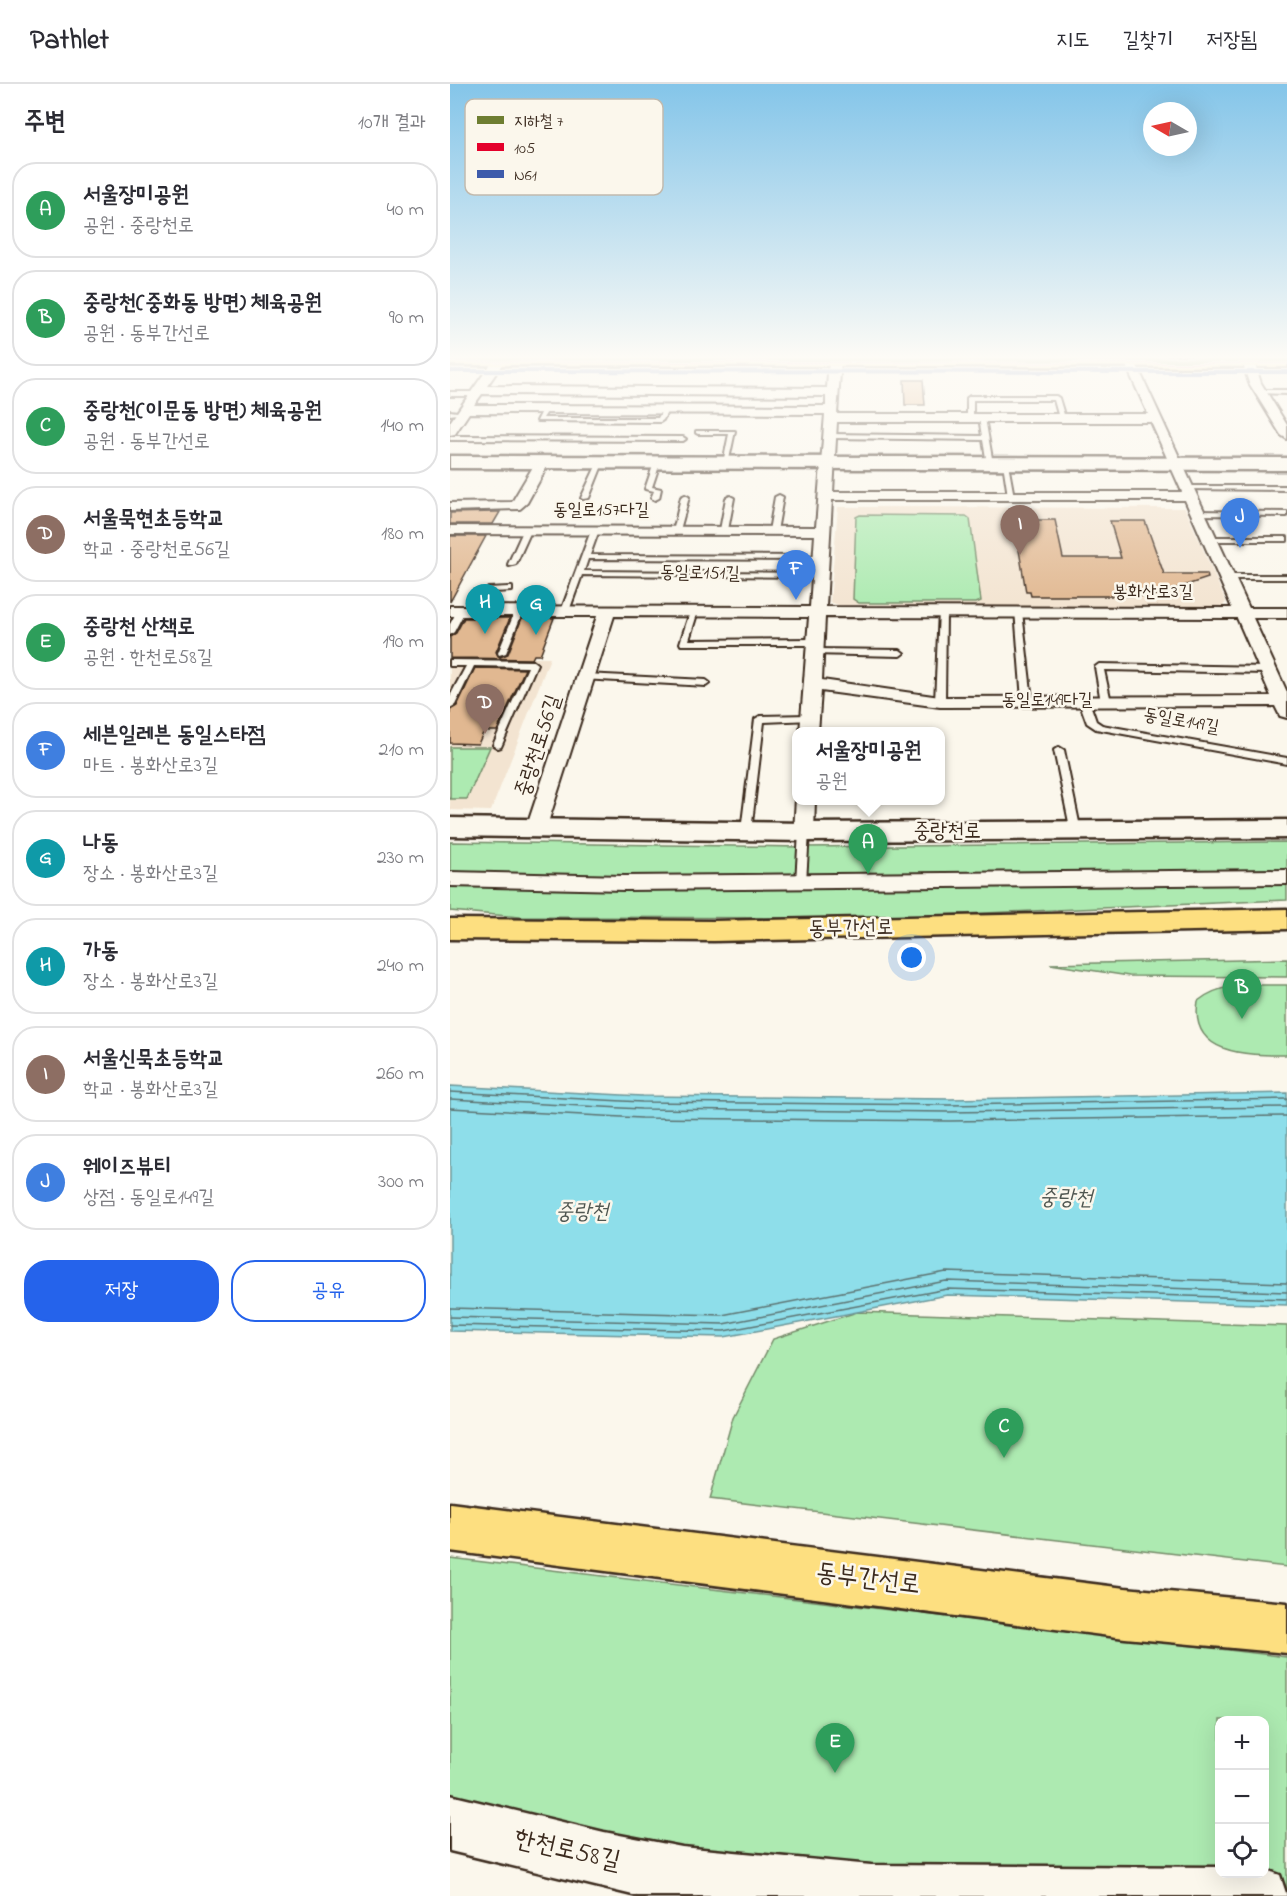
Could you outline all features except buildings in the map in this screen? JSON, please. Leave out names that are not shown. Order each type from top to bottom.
[{"type":"main road","name":"동부간선로","points":[[450,929],[714,931],[1287,919]]},
{"type":"main road","name":"동부간선로","points":[[450,1527],[1125,1613],[1287,1628]]},
{"type":"street","points":[[809,725],[830,441]]},
{"type":"street","points":[[1165,441],[1285,705]]},
{"type":"street","points":[[450,462],[1287,464]]},
{"type":"street","points":[[450,507],[515,506],[520,503],[542,463]]},
{"type":"street","points":[[826,496],[1012,496],[1189,492]]},
{"type":"street","name":"동일로157다길","points":[[450,530],[823,531]]},
{"type":"street","name":"봉화산로3길","points":[[455,610],[1287,613]]},
{"type":"street","name":"중랑천로56길","points":[[536,829],[607,611]]},
{"type":"street","name":"동일로149다길","points":[[812,684],[940,702],[1027,700],[1285,705]]},
{"type":"street","points":[[804,832],[805,805]]},
{"type":"street","name":"중랑천로","points":[[450,827],[804,832],[1287,829]]},
{"type":"street","points":[[450,879],[608,883],[1287,877]]},
{"type":"street","name":"한천로58길","points":[[450,1823],[604,1862],[682,1876],[871,1894],[1259,1896]]},
{"type":"lane","points":[[726,463],[732,441]]},
{"type":"lane","points":[[986,441],[1012,496]]},
{"type":"lane","points":[[585,498],[600,463]]},
{"type":"lane","points":[[655,498],[658,489],[648,489],[657,463]]},
{"type":"lane","points":[[1189,492],[1287,488]]},
{"type":"lane","name":"동일로157다길","points":[[676,531],[685,497]]},
{"type":"lane","points":[[724,531],[730,498]]},
{"type":"lane","points":[[773,531],[779,498]]},
{"type":"lane","points":[[1198,513],[1287,514]]},
{"type":"lane","name":"동일로157다길","points":[[512,564],[527,531]]},
{"type":"lane","points":[[565,611],[595,531]]},
{"type":"lane","points":[[1210,539],[1287,539]]},
{"type":"lane","name":"동일로151길","points":[[586,557],[821,558]]},
{"type":"lane","name":"동일로151길","points":[[580,573],[820,575]]},
{"type":"lane","points":[[1226,577],[1287,578]]},
{"type":"lane","points":[[481,610],[491,590],[509,589]]},
{"type":"lane","points":[[450,632],[455,610]]},
{"type":"lane","points":[[502,653],[519,611]]},
{"type":"lane","points":[[694,611],[684,643],[815,647],[900,653]]},
{"type":"lane","points":[[940,702],[942,612]]},
{"type":"lane","points":[[1018,612],[1027,700]]},
{"type":"lane","points":[[450,663],[533,664],[498,745]]},
{"type":"lane","points":[[450,705],[471,664]]},
{"type":"lane","points":[[1106,702],[1099,667],[1268,670]]},
{"type":"lane","name":"중랑천로56길","points":[[585,677],[706,683]]},
{"type":"lane","name":"동일로149길","points":[[1084,701],[1092,723],[1099,727],[1287,761]]},
{"type":"lane","points":[[746,831],[760,719],[809,725]]},
{"type":"lane","points":[[1059,750],[1076,832]]},
{"type":"lane","points":[[801,882],[804,832]]},
{"type":"shaded area","points":[[838,507],[1185,508],[1226,602],[1221,608],[838,605],[830,602]]},
{"type":"shaded area","points":[[450,658],[550,658],[491,811],[450,810]]},
{"type":"green space","points":[[860,515],[966,516],[970,519],[981,601],[976,603],[859,603],[853,599],[856,517]]},
{"type":"green space","points":[[450,747],[490,747],[467,799],[450,799]]},
{"type":"green space","points":[[450,842],[802,847],[1287,842],[1287,900],[868,918],[520,917],[450,911]]},
{"type":"green space","points":[[1287,959],[1287,977],[1129,976],[1050,964]]},
{"type":"green space","points":[[1287,985],[1287,1055],[1255,1054],[1224,1049],[1203,1033],[1198,1019],[1198,1001],[1208,994],[1229,987]]},
{"type":"green space","points":[[857,1312],[1287,1326],[1287,1567],[710,1499],[733,1417],[773,1339]]},
{"type":"green space","points":[[450,1558],[1287,1657],[1287,1890],[1126,1895],[450,1825]]},
{"type":"water","name":"중랑천","points":[[450,1086],[642,1096],[950,1099],[1287,1093],[1287,1305],[947,1295],[724,1337],[450,1331]]},
{"type":"place","name":"웨이즈뷰티","points":[[1240,548]]},
{"type":"place","name":"서울신묵초등학교","points":[[1020,555]]},
{"type":"place","name":"세븐일레븐 동일스타점","points":[[796,600]]},
{"type":"place","name":"가동","points":[[485,634]]},
{"type":"place","name":"나동","points":[[536,635]]},
{"type":"place","name":"서울묵현초등학교","points":[[485,734]]},
{"type":"place","name":"서울장미공원","points":[[868,874]]},
{"type":"place","name":"중랑천(중화동 방면) 체육공원","points":[[1242,1019]]},
{"type":"place","name":"중랑천(이문동 방면) 체육공원","points":[[1004,1458]]},
{"type":"place","name":"중랑천 산책로","points":[[835,1773]]}]
